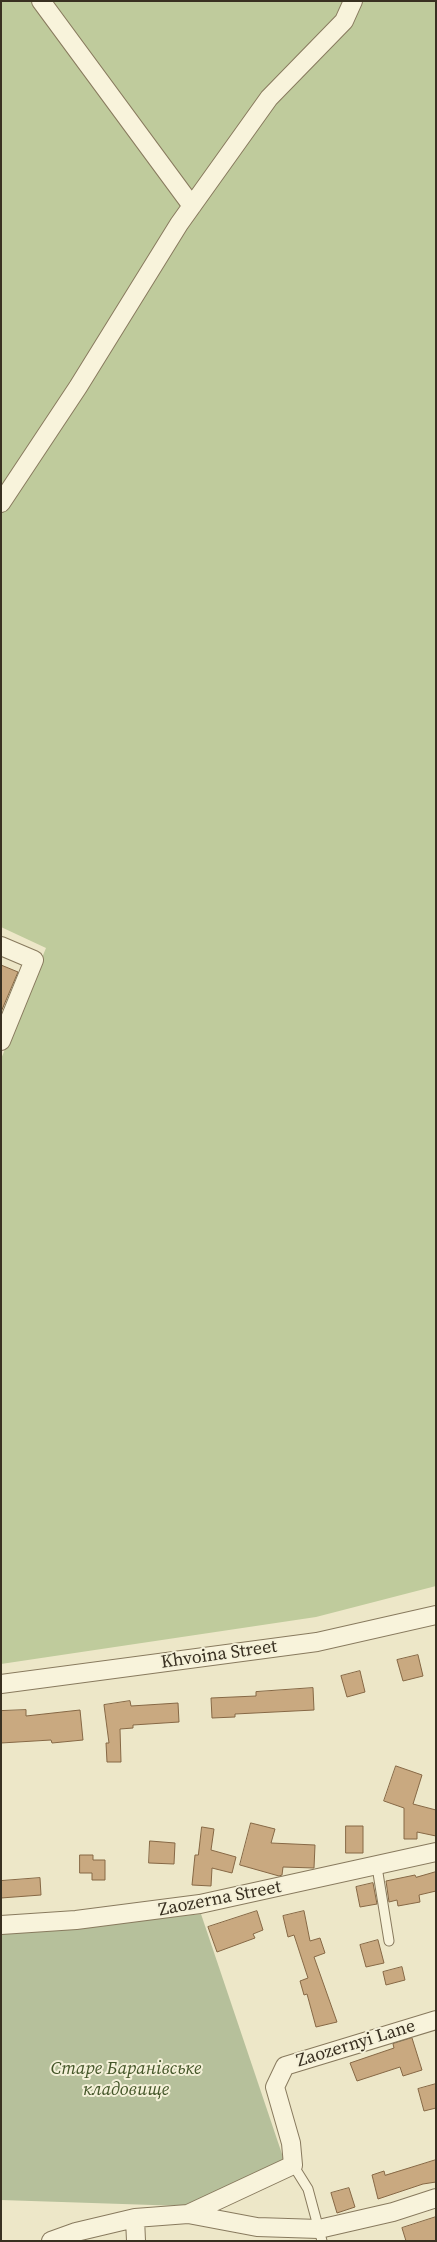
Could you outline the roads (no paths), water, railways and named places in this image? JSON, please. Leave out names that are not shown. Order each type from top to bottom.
[{"type":"street","points":[[41,1],[192,206]]},
{"type":"street","points":[[1,503],[78,387],[192,206],[269,98],[344,21],[353,1]]},
{"type":"street","points":[[1,946],[34,960],[1,1041]]},
{"type":"street","name":"Khvoina Street","points":[[1,1684],[317,1642],[436,1614]]},
{"type":"street","name":"Zaozerna Street","points":[[1,1925],[161,1911],[377,1867],[436,1852]]},
{"type":"street","name":"Zaozernyi Lane","points":[[292,2166],[291,2144],[275,2087],[285,2066],[436,2020]]},
{"type":"street","points":[[188,2214],[292,2166]]},
{"type":"street","points":[[52,2241],[76,2232],[135,2218],[188,2214],[257,2227],[320,2235],[436,2198]]},
{"type":"street","points":[[135,2218],[136,2241]]},
{"type":"lane","points":[[377,1867],[389,1941]]},
{"type":"lane","points":[[292,2166],[308,2189],[320,2235]]},
{"type":"park label","name":"Старе Баранівське кладовище","points":[[126,2079]]}]
